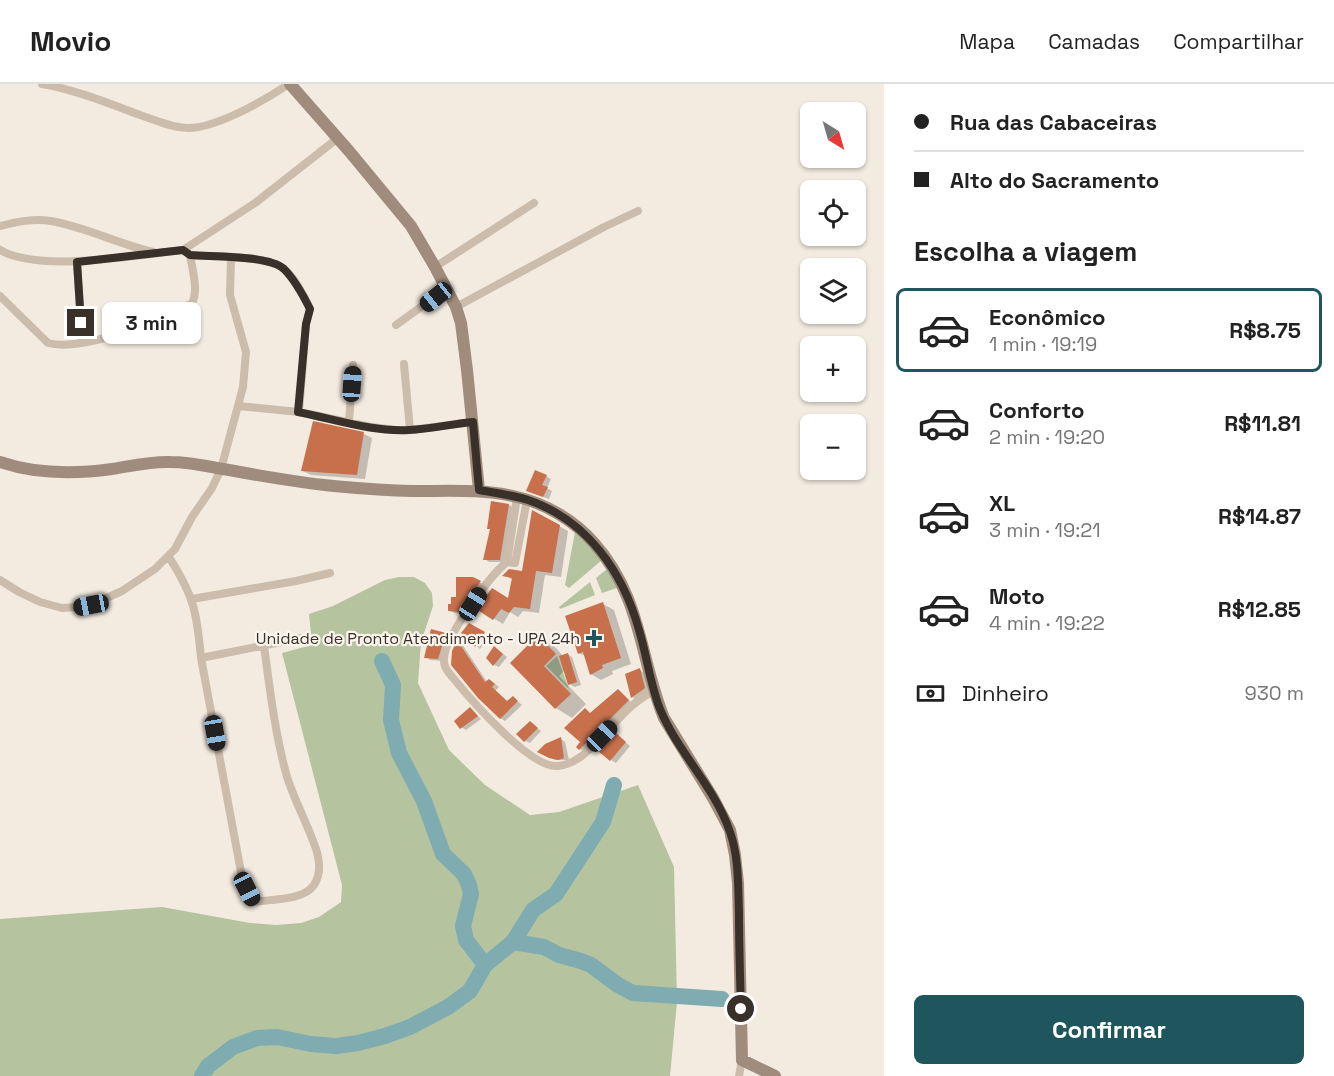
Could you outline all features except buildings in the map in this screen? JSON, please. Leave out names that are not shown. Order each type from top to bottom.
[{"type":"street","points":[[42,84],[75,92],[169,125],[187,128],[210,123],[246,109],[289,84],[338,138],[411,226],[456,307],[463,335],[479,490]]},
{"type":"street","points":[[187,253],[338,138]]},
{"type":"street","points":[[435,267],[534,203]]},
{"type":"street","points":[[456,307],[638,211]]},
{"type":"street","points":[[0,226],[32,220],[50,220],[133,247],[160,253]]},
{"type":"street","points":[[0,250],[21,258],[77,262],[160,253],[187,253],[255,260],[282,267],[302,292],[310,309],[306,324],[298,412]]},
{"type":"street","points":[[0,296],[48,342],[56,345],[82,343],[122,334],[192,303],[195,299],[194,285],[187,253]]},
{"type":"street","points":[[0,580],[18,592],[40,602],[62,608],[91,605],[122,591],[155,569],[179,543],[221,469],[238,406],[247,358],[245,343],[234,315],[230,295],[231,257]]},
{"type":"street","points":[[77,262],[82,343]]},
{"type":"street","points":[[396,325],[447,288]]},
{"type":"street","points":[[404,364],[410,430]]},
{"type":"street","points":[[349,422],[353,365]]},
{"type":"street","points":[[238,406],[298,412],[384,429],[410,430],[473,422]]},
{"type":"street","points":[[0,462],[42,471],[97,471],[165,462],[187,462],[292,481],[344,487],[414,491],[479,490],[522,498],[553,511],[571,522],[602,552],[630,601],[640,630],[655,692],[668,726],[721,813],[733,842],[738,884],[742,1060],[739,1076]]},
{"type":"street","points":[[522,498],[507,562],[489,580],[455,629],[450,639],[444,666],[454,680],[506,735],[545,765],[557,766],[570,763],[588,751],[630,708],[647,694],[655,692]]},
{"type":"street","points":[[169,556],[186,583],[192,599],[241,872],[254,902],[298,895],[313,887],[318,876],[320,862],[285,767],[273,716],[264,646]]},
{"type":"street","points":[[192,599],[330,573]]},
{"type":"street","points":[[201,658],[301,638]]},
{"type":"street","points":[[742,1060],[775,1076]]},
{"type":"green space","points":[[575,532],[602,560],[569,588],[565,585]]},
{"type":"green space","points":[[607,569],[617,588],[602,593],[596,578]]},
{"type":"green space","points":[[414,577],[425,583],[432,593],[433,606],[421,642],[418,683],[449,750],[485,785],[530,815],[559,812],[638,785],[674,867],[677,1002],[670,1076],[0,1076],[0,919],[162,907],[250,923],[276,925],[301,923],[319,917],[341,902],[342,885],[282,653],[312,645],[309,614],[333,606],[385,580]]},
{"type":"green space","points":[[590,582],[595,595],[560,609],[559,607]]},
{"type":"green space","points":[[557,656],[569,689],[546,666]]},
{"type":"waterway","points":[[382,661],[393,685],[391,720],[399,753],[424,801],[443,854],[464,874],[469,885],[471,894],[463,926],[466,940],[485,965]]},
{"type":"waterway","points":[[202,1076],[208,1066],[233,1047],[257,1038],[277,1037],[336,1046],[358,1043],[410,1027],[448,1007],[470,991],[485,965],[513,942],[533,910],[556,894],[603,822],[614,785]]},
{"type":"waterway","points":[[513,942],[544,947],[559,955],[591,965],[633,993],[722,999]]},
{"type":"place","name":"Unidade de Pronto Atendimento - UPA 24h","points":[[594,638]]},
{"type":"route","points":[[81,323],[77,262],[183,250],[190,255],[255,260],[282,267],[302,292],[310,309],[306,324],[298,412],[396,430],[473,422],[479,490],[517,497],[544,506],[571,522],[593,541],[602,552],[630,601],[640,630],[658,704],[664,718],[730,830],[738,884],[741,1009]]}]
